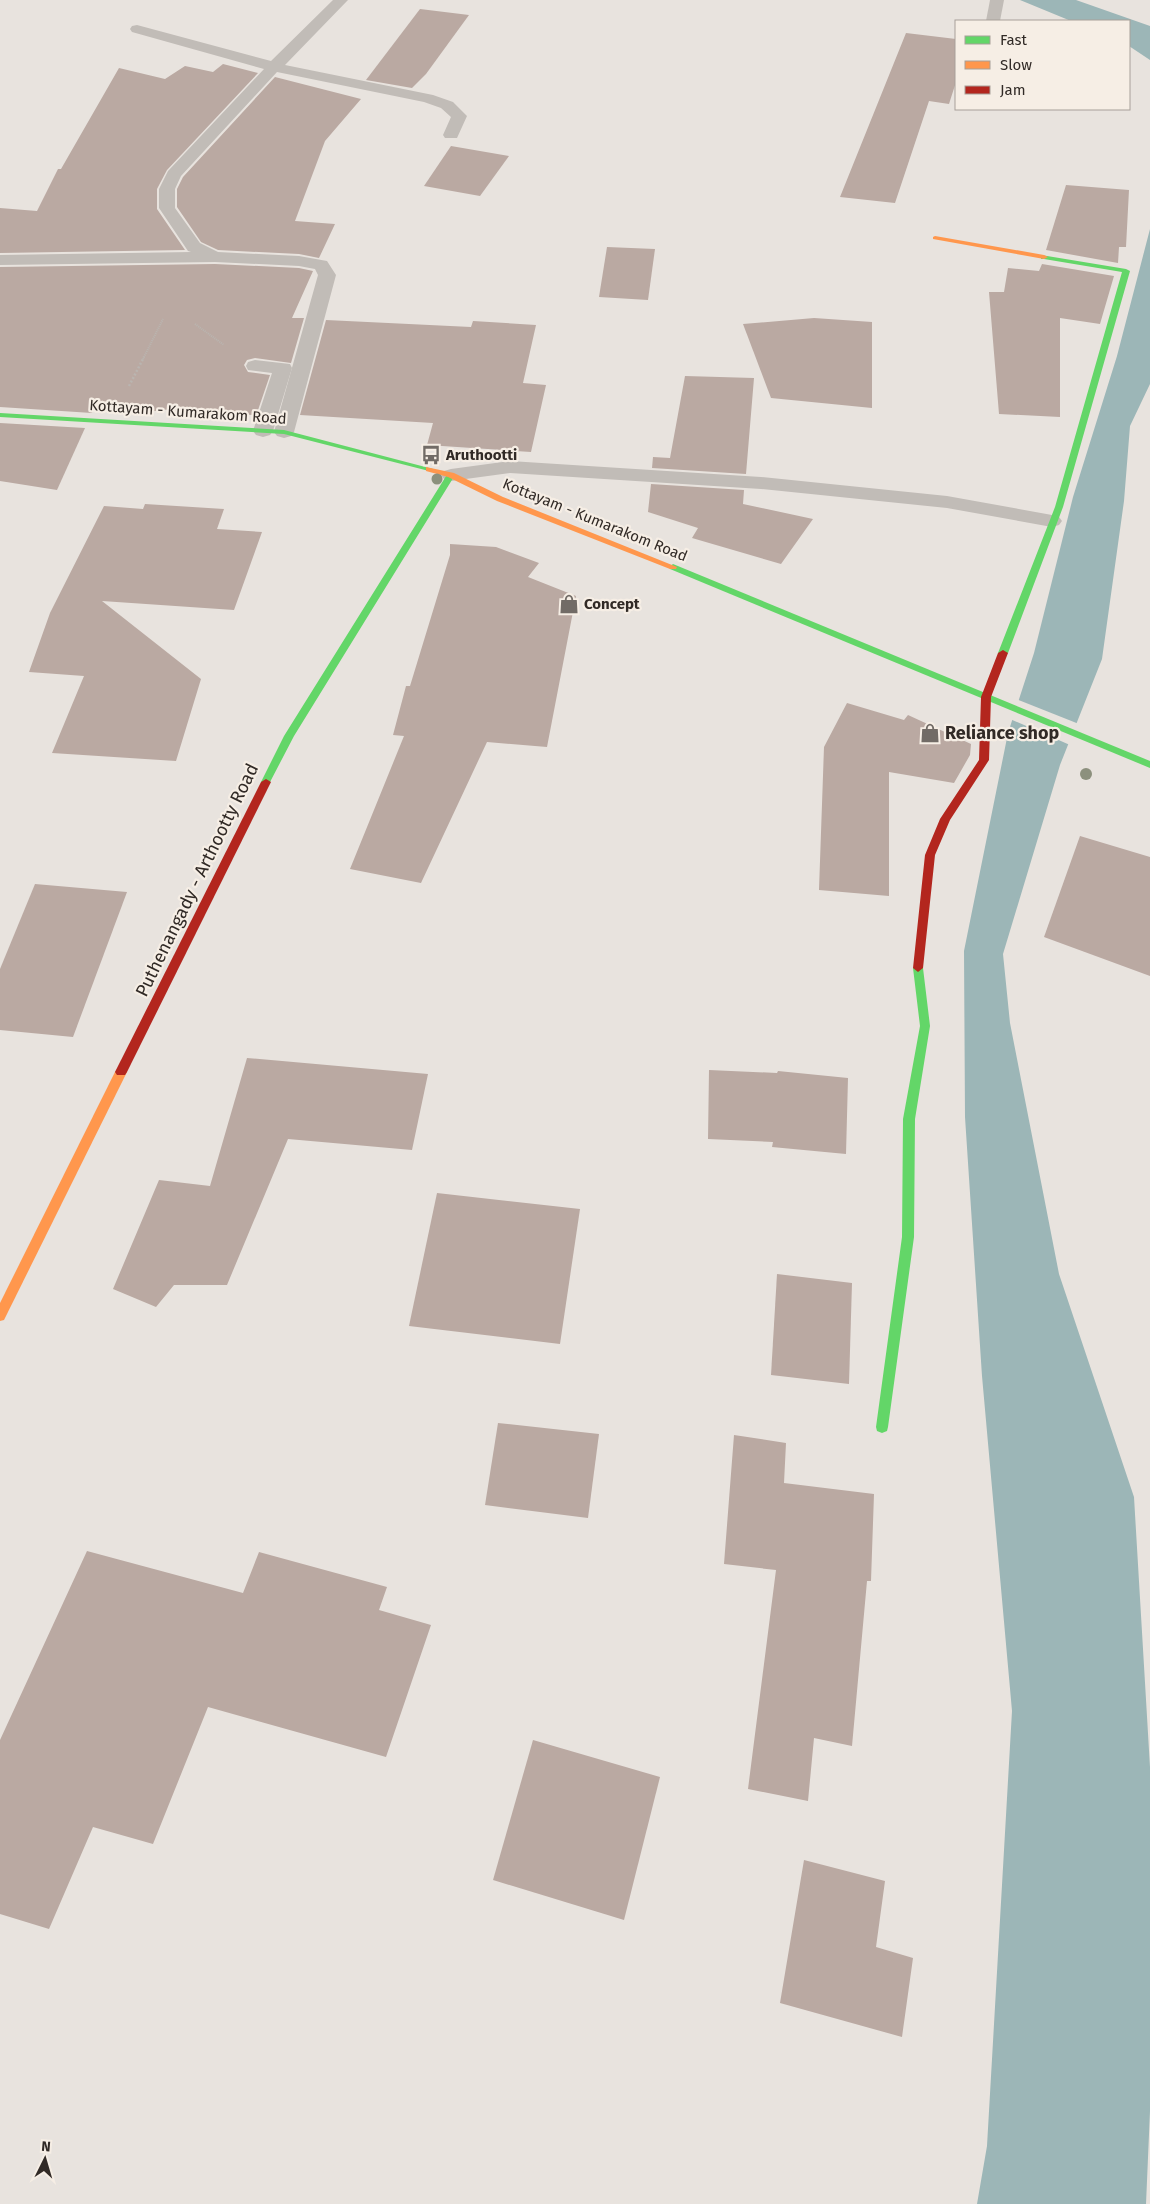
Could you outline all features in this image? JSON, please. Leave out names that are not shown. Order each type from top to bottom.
[{"type":"main road","points":[[882,1427],[908,1236],[909,1119],[925,1026],[917,962],[930,855],[945,819],[984,760],[986,698],[1052,521],[1059,507],[1095,386],[1126,271],[934,238]]},
{"type":"main road","name":"Kottayam - Kumarakom Road","points":[[0,415],[284,432],[451,475],[500,499],[727,589],[1150,766]]},
{"type":"main road","name":"Puthenangady - Arthootty Road","points":[[0,1316],[288,736],[451,475]]},
{"type":"street","points":[[215,257],[194,247],[167,208],[167,189],[174,174],[274,67],[341,0]]},
{"type":"street","points":[[993,20],[997,0]]},
{"type":"street","points":[[137,29],[274,67],[428,98],[447,105],[459,116],[451,135]]},
{"type":"street","points":[[0,260],[215,257],[299,261],[321,265],[327,275],[284,432]]},
{"type":"street","points":[[256,366],[283,368],[263,431]]},
{"type":"street","points":[[451,475],[510,467],[761,483],[947,502],[1052,521]]},
{"type":"path","points":[[109,422],[163,319]]},
{"type":"water","points":[[1020,0],[1076,0],[1150,26],[1150,60],[1130,47],[1130,20],[1069,20]]},
{"type":"water","points":[[1150,229],[1150,384],[1130,426],[1124,501],[1102,659],[1060,765],[1003,954],[1010,1023],[1059,1274],[1134,1497],[1150,1767],[1150,2111],[1146,2204],[977,2204],[987,2146],[1012,1711],[982,1376],[965,1117],[964,951],[1008,733],[1034,653],[1073,497],[1117,356]]},
{"type":"pier","points":[[1016,699],[1079,724],[1070,745],[1010,719]]},
{"type":"building","points":[[420,9],[469,15],[426,74],[412,88],[366,80]]},
{"type":"building","points":[[906,33],[955,39],[955,85],[949,104],[929,101],[895,203],[840,197]]},
{"type":"building","points":[[223,64],[258,73],[167,170],[157,189],[157,209],[185,250],[0,253],[0,208],[37,211],[58,169],[61,169],[119,68],[165,79],[185,66],[213,72]]},
{"type":"building","points":[[275,77],[361,99],[325,141],[295,221],[335,224],[319,258],[299,254],[218,250],[201,242],[177,207],[177,189],[183,177]]},
{"type":"building","points":[[451,146],[509,156],[480,196],[424,186]]},
{"type":"building","points":[[1066,185],[1129,190],[1126,247],[1119,247],[1118,263],[1046,250]]},
{"type":"building","points":[[607,247],[655,249],[648,300],[599,297]]},
{"type":"building","points":[[215,264],[299,268],[313,271],[292,318],[304,318],[291,363],[255,358],[247,360],[244,365],[248,372],[270,375],[257,413],[252,415],[210,411],[209,413],[94,407],[92,413],[0,407],[0,267]]},
{"type":"building","points":[[1042,264],[1114,276],[1100,324],[1060,318],[1060,417],[999,414],[989,292],[1004,292],[1008,268],[1039,271]]},
{"type":"building","points":[[814,318],[872,322],[872,408],[771,398],[743,324]]},
{"type":"building","points":[[326,320],[471,327],[473,321],[536,325],[523,383],[546,385],[531,452],[427,445],[433,423],[300,415]]},
{"type":"building","points":[[685,376],[754,378],[746,474],[652,468],[653,457],[670,458]]},
{"type":"building","points":[[0,423],[85,428],[57,490],[0,481]]},
{"type":"building","points":[[651,484],[744,490],[743,504],[813,519],[781,564],[692,538],[698,528],[648,512]]},
{"type":"building","points":[[145,504],[224,509],[217,529],[262,532],[234,610],[102,601],[201,679],[176,761],[52,753],[84,676],[29,672],[50,613],[104,506],[143,509]]},
{"type":"building","points":[[450,544],[496,547],[539,563],[528,577],[576,596],[547,747],[487,742],[421,883],[350,869],[404,736],[393,735],[406,686],[410,686],[450,555]]},
{"type":"building","points":[[847,703],[904,720],[908,715],[971,744],[970,755],[954,783],[889,772],[889,896],[819,890],[824,747]]},
{"type":"building","points":[[1080,836],[1150,857],[1150,976],[1044,937]]},
{"type":"building","points":[[35,884],[127,892],[73,1037],[0,1030],[0,969]]},
{"type":"building","points":[[247,1058],[428,1074],[412,1150],[288,1139],[227,1285],[174,1285],[156,1307],[113,1289],[159,1180],[210,1186]]},
{"type":"building","points":[[709,1070],[777,1073],[778,1071],[848,1078],[846,1154],[772,1147],[773,1142],[708,1139]]},
{"type":"building","points":[[437,1193],[580,1209],[560,1344],[409,1326]]},
{"type":"building","points":[[777,1274],[852,1283],[849,1384],[771,1375]]},
{"type":"building","points":[[498,1423],[599,1434],[588,1518],[485,1505]]},
{"type":"building","points":[[734,1435],[786,1443],[784,1483],[874,1494],[871,1581],[867,1581],[852,1746],[814,1738],[808,1801],[748,1789],[776,1570],[724,1564]]},
{"type":"building","points":[[87,1551],[243,1593],[259,1552],[387,1587],[379,1610],[431,1625],[386,1757],[208,1707],[153,1844],[93,1827],[49,1929],[0,1914],[0,1740]]},
{"type":"building","points":[[533,1740],[660,1777],[624,1920],[493,1880]]},
{"type":"building","points":[[804,1860],[885,1881],[876,1947],[913,1958],[902,2037],[780,2003]]},
{"type":"traffic: fast","points":[[1003,653],[1059,507],[1126,271],[1044,257]]},
{"type":"traffic: fast","points":[[0,415],[284,432],[429,469]]},
{"type":"traffic: fast","points":[[266,782],[289,736],[451,475]]},
{"type":"traffic: fast","points":[[673,567],[1150,765]]},
{"type":"traffic: fast","points":[[882,1427],[908,1237],[909,1119],[925,1026],[918,968]]},
{"type":"traffic: slow","points":[[935,238],[1044,257]]},
{"type":"traffic: slow","points":[[429,469],[451,475],[500,499],[673,567]]},
{"type":"traffic: slow","points":[[0,1316],[121,1072]]},
{"type":"traffic: jam","points":[[918,968],[930,855],[945,819],[984,760],[986,697],[1003,653]]},
{"type":"traffic: jam","points":[[121,1072],[266,782]]},
{"type":"place","name":"Aruthootti","points":[[431,455]]},
{"type":"place","name":"Concept","points":[[569,604]]},
{"type":"place","name":"Reliance shop","points":[[930,733]]}]
